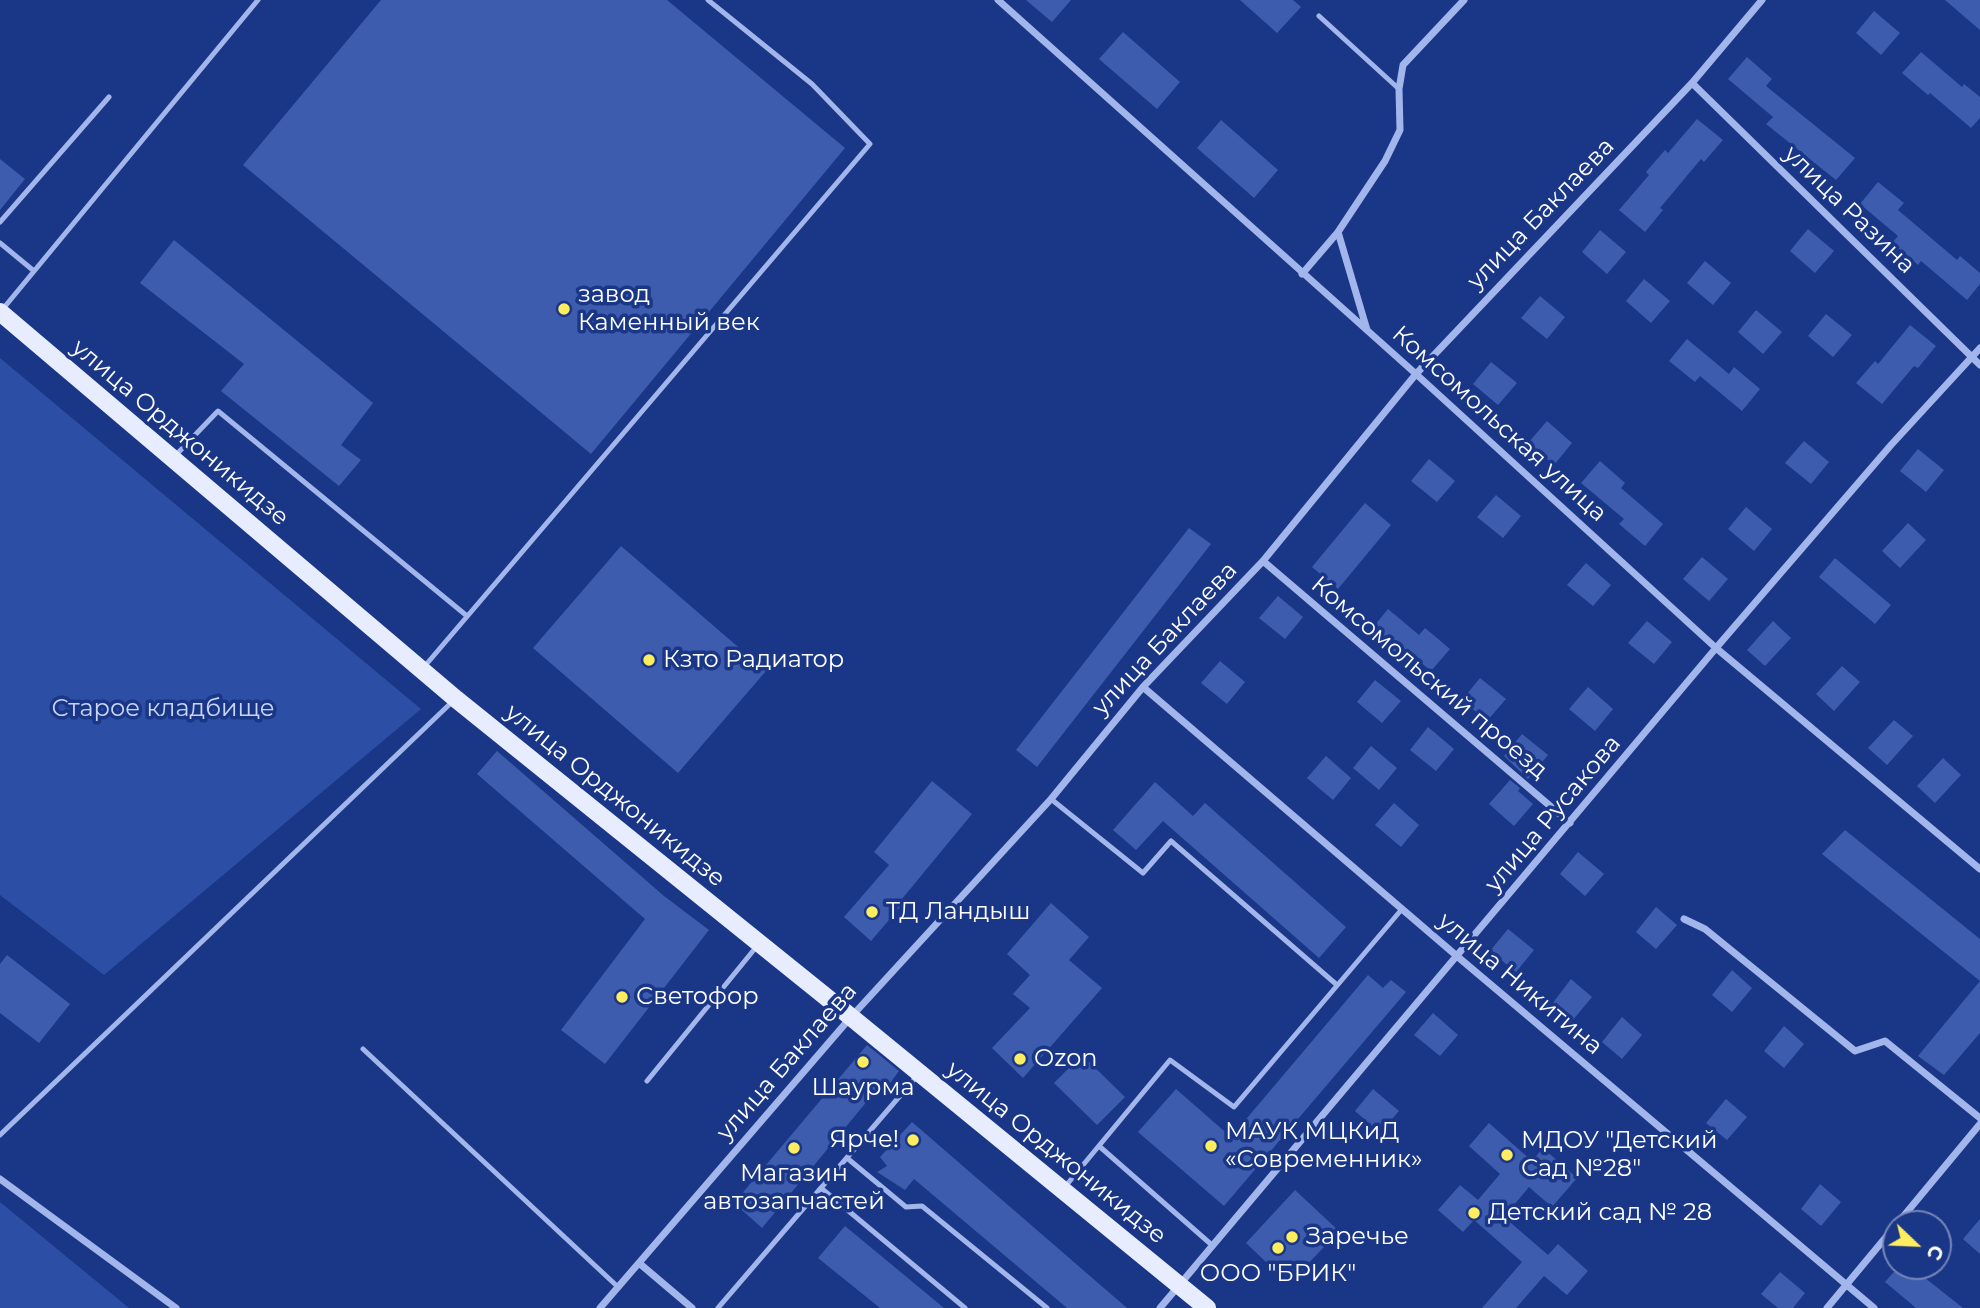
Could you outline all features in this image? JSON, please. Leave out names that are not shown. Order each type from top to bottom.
[{"type":"main road","name":"улица Орджоникидзе","points":[[0,312],[456,699],[1207,1308]]},
{"type":"street","name":"Комсомольская улица","points":[[998,0],[1416,374],[1716,648],[1980,869]]},
{"type":"street","points":[[1302,274],[1338,232],[1385,161],[1400,130],[1398,89],[1403,65],[1464,0]]},
{"type":"street","name":"улица Баклаева","points":[[600,1308],[851,1017],[1051,799],[1143,687],[1263,561],[1416,374],[1692,83],[1762,0]]},
{"type":"street","name":"улица Разина","points":[[1692,83],[1980,365]]},
{"type":"street","points":[[1338,232],[1367,331]]},
{"type":"street","name":"улица Русакова","points":[[1160,1308],[1716,648],[1891,445],[1980,348]]},
{"type":"street","name":"Комсомольский проезд","points":[[1263,561],[1570,823]]},
{"type":"street","name":"улица Никитина","points":[[1143,687],[1874,1308]]},
{"type":"street","points":[[1685,919],[1706,929],[1855,1051],[1885,1041],[1980,1118]]},
{"type":"street","points":[[1908,1210],[1980,1124]]},
{"type":"street","points":[[0,1179],[176,1308]]},
{"type":"street","points":[[1827,1308],[1882,1241]]},
{"type":"street","points":[[639,1263],[692,1308]]},
{"type":"lane","points":[[0,312],[258,0]]},
{"type":"lane","points":[[422,669],[870,144],[812,84],[708,0]]},
{"type":"lane","points":[[1319,16],[1398,89]]},
{"type":"lane","points":[[0,222],[109,97]]},
{"type":"lane","points":[[0,243],[34,271]]},
{"type":"lane","points":[[173,458],[218,411],[467,616]]},
{"type":"lane","points":[[0,1135],[456,699]]},
{"type":"lane","points":[[1051,799],[1143,873],[1171,841],[1337,985]]},
{"type":"lane","points":[[1062,1190],[1170,1060],[1234,1107],[1402,909]]},
{"type":"lane","points":[[646,1081],[759,944]]},
{"type":"lane","points":[[363,1049],[618,1287]]},
{"type":"lane","points":[[718,1308],[919,1074]]},
{"type":"lane","points":[[1098,1146],[1213,1246]]},
{"type":"lane","points":[[847,1158],[906,1207],[922,1206],[1047,1308]]},
{"type":"lane","points":[[821,1188],[965,1308]]},
{"type":"green space","name":"Старое кладбище","points":[[0,358],[421,709],[104,975],[0,895]]},
{"type":"green space","points":[[0,1202],[129,1308],[0,1308]]},
{"type":"building","name":"завод Каменный век","points":[[381,0],[667,0],[845,148],[591,454],[243,165]]},
{"type":"building","points":[[1026,0],[1071,0],[1052,22]]},
{"type":"building","points":[[1240,0],[1293,0],[1301,7],[1277,33]]},
{"type":"building","points":[[1945,0],[1980,0],[1980,30]]},
{"type":"building","points":[[1874,11],[1900,33],[1881,55],[1856,33]]},
{"type":"building","points":[[1123,32],[1180,82],[1157,109],[1099,59]]},
{"type":"building","points":[[1921,52],[1962,87],[1964,84],[1980,97],[1980,118],[1971,128],[1902,73]]},
{"type":"building","points":[[1747,57],[1772,79],[1766,86],[1855,158],[1836,180],[1766,124],[1773,117],[1728,79]]},
{"type":"building","points":[[1697,119],[1723,140],[1704,162],[1701,159],[1660,208],[1663,210],[1645,232],[1619,210],[1649,175],[1646,172],[1665,150],[1668,153]]},
{"type":"building","points":[[1221,120],[1278,170],[1254,198],[1197,148]]},
{"type":"building","points":[[0,159],[25,179],[0,210]]},
{"type":"building","points":[[1878,182],[1904,203],[1898,210],[1957,260],[1960,256],[1980,273],[1980,284],[1967,300],[1921,261],[1918,265],[1892,243],[1898,236],[1860,204]]},
{"type":"building","points":[[1808,229],[1834,251],[1815,273],[1790,251]]},
{"type":"building","points":[[1600,230],[1626,252],[1607,274],[1582,252]]},
{"type":"building","points":[[174,240],[373,403],[341,445],[361,460],[339,486],[221,391],[244,364],[140,283]]},
{"type":"building","points":[[1705,261],[1731,283],[1713,305],[1687,283]]},
{"type":"building","points":[[1644,279],[1670,301],[1651,323],[1626,301]]},
{"type":"building","points":[[1540,296],[1565,317],[1547,339],[1521,318]]},
{"type":"building","points":[[1756,310],[1782,332],[1763,354],[1738,332]]},
{"type":"building","points":[[1826,314],[1852,335],[1833,357],[1808,336]]},
{"type":"building","points":[[1910,325],[1936,346],[1918,368],[1914,366],[1882,404],[1856,383],[1875,361],[1878,364]]},
{"type":"building","points":[[1687,339],[1729,374],[1734,367],[1760,389],[1742,411],[1700,376],[1695,382],[1669,361]]},
{"type":"building","points":[[1491,362],[1517,383],[1498,405],[1473,384]]},
{"type":"building","points":[[1547,421],[1572,443],[1554,465],[1528,443]]},
{"type":"building","points":[[1804,441],[1829,462],[1811,484],[1785,463]]},
{"type":"building","points":[[1918,449],[1944,470],[1926,492],[1900,471]]},
{"type":"building","points":[[1429,459],[1455,481],[1437,502],[1411,481]]},
{"type":"building","points":[[1600,461],[1625,483],[1621,488],[1663,524],[1645,546],[1619,524],[1624,519],[1581,483]]},
{"type":"building","points":[[1496,495],[1521,516],[1503,538],[1477,517]]},
{"type":"building","points":[[1365,503],[1391,525],[1338,589],[1312,567]]},
{"type":"building","points":[[1746,507],[1772,529],[1754,551],[1728,529]]},
{"type":"building","points":[[1908,523],[1926,540],[1900,568],[1882,551]]},
{"type":"building","points":[[1189,528],[1211,544],[1037,767],[1016,750]]},
{"type":"building","name":"Кзто Радиатор","points":[[621,546],[766,671],[678,773],[533,648]]},
{"type":"building","points":[[1702,557],[1728,579],[1709,601],[1683,579]]},
{"type":"building","points":[[1835,558],[1891,605],[1875,624],[1819,577]]},
{"type":"building","points":[[1586,563],[1611,585],[1593,606],[1567,585]]},
{"type":"building","points":[[1278,596],[1303,617],[1285,639],[1259,618]]},
{"type":"building","points":[[1388,609],[1419,635],[1425,628],[1450,649],[1431,671],[1401,646],[1396,653],[1370,631]]},
{"type":"building","points":[[1647,621],[1672,642],[1654,664],[1628,643]]},
{"type":"building","points":[[1773,621],[1791,638],[1765,666],[1747,650]]},
{"type":"building","points":[[1220,661],[1245,682],[1227,704],[1201,683]]},
{"type":"building","points":[[1842,666],[1860,682],[1834,711],[1816,694]]},
{"type":"building","points":[[1480,678],[1506,699],[1487,721],[1462,700]]},
{"type":"building","points":[[1375,680],[1401,701],[1382,723],[1357,702]]},
{"type":"building","points":[[1588,687],[1613,709],[1595,731],[1569,709]]},
{"type":"building","points":[[1894,720],[1913,736],[1887,765],[1868,748]]},
{"type":"building","points":[[1428,727],[1454,749],[1436,771],[1410,750]]},
{"type":"building","points":[[1522,734],[1548,755],[1528,779],[1504,756]]},
{"type":"building","points":[[1371,746],[1397,768],[1379,790],[1353,768]]},
{"type":"building","points":[[497,751],[664,896],[709,930],[605,1064],[561,1030],[645,919],[477,774]]},
{"type":"building","points":[[1326,756],[1351,778],[1333,800],[1307,778]]},
{"type":"building","points":[[1943,758],[1961,775],[1935,803],[1917,786]]},
{"type":"building","points":[[1510,780],[1533,804],[1514,826],[1489,804]]},
{"type":"building","points":[[932,781],[972,814],[871,941],[844,917],[889,865],[874,852]]},
{"type":"building","points":[[1155,782],[1193,816],[1205,803],[1346,927],[1319,958],[1163,821],[1136,850],[1113,830]]},
{"type":"building","points":[[1394,803],[1419,825],[1401,847],[1375,825]]},
{"type":"building","points":[[1845,830],[1980,939],[1980,981],[1822,854]]},
{"type":"building","points":[[1578,852],[1604,874],[1585,896],[1560,874]]},
{"type":"building","points":[[1051,903],[1089,937],[1069,960],[1102,988],[1023,1078],[992,1048],[1030,1008],[1013,994],[1030,975],[1007,954]]},
{"type":"building","points":[[1656,907],[1677,925],[1656,949],[1636,932]]},
{"type":"building","points":[[1508,929],[1534,950],[1516,972],[1490,951]]},
{"type":"building","points":[[7,955],[70,1004],[39,1043],[0,1013],[0,964]]},
{"type":"building","points":[[1732,970],[1752,988],[1732,1012],[1712,995]]},
{"type":"building","points":[[1368,975],[1383,988],[1391,980],[1406,992],[1224,1206],[1138,1132],[1176,1089],[1231,1137]]},
{"type":"building","points":[[1571,979],[1592,997],[1572,1021],[1552,1004]]},
{"type":"building","points":[[1980,981],[1980,1033],[1944,1075],[1918,1056]]},
{"type":"building","points":[[1433,1013],[1458,1035],[1440,1056],[1414,1035]]},
{"type":"building","points":[[1622,1017],[1642,1035],[1622,1059],[1602,1042]]},
{"type":"building","points":[[1784,1026],[1804,1044],[1784,1068],[1764,1051]]},
{"type":"building","points":[[867,1045],[899,1071],[888,1086],[883,1082],[762,1228],[734,1203]]},
{"type":"building","points":[[1082,1055],[1125,1097],[1097,1125],[1054,1083]]},
{"type":"building","points":[[1373,1089],[1399,1111],[1380,1133],[1355,1111]]},
{"type":"building","points":[[1726,1099],[1747,1117],[1727,1140],[1706,1123]]},
{"type":"building","points":[[912,1122],[1127,1308],[1067,1308],[914,1179],[905,1190],[877,1172],[887,1166],[880,1157]]},
{"type":"building","name":"Детский сад № 28","points":[[1489,1123],[1532,1161],[1543,1148],[1577,1178],[1552,1207],[1529,1187],[1504,1217],[1548,1255],[1558,1244],[1588,1271],[1567,1295],[1544,1276],[1516,1308],[1482,1308],[1522,1262],[1474,1220],[1463,1232],[1438,1210],[1460,1185],[1478,1200],[1500,1174],[1469,1146]]},
{"type":"building","points":[[1820,1184],[1841,1202],[1821,1226],[1801,1209]]},
{"type":"building","name":"Заречье","points":[[1295,1190],[1339,1231],[1289,1284],[1246,1243]]},
{"type":"building","points":[[1980,1219],[1980,1254],[1963,1239]]},
{"type":"building","points":[[845,1226],[944,1308],[880,1308],[818,1258]]},
{"type":"building","points":[[1780,1272],[1805,1293],[1793,1308],[1778,1308],[1761,1294]]},
{"type":"building","points":[[1928,1280],[1963,1308],[1916,1308],[1885,1282]]},
{"type":"place","name":"завод Каменный век","points":[[564,309]]},
{"type":"place","name":"Кзто Радиатор","points":[[649,660]]},
{"type":"place","name":"ТД Ландыш","points":[[872,912]]},
{"type":"place","name":"Светофор","points":[[622,997]]},
{"type":"place","name":"Ozon","points":[[1020,1059]]},
{"type":"place","name":"Шаурма","points":[[863,1062]]},
{"type":"place","name":"Ярче!","points":[[913,1140]]},
{"type":"place","name":"МАУК МЦКиД «Современник»","points":[[1211,1146]]},
{"type":"place","name":"Магазин автозапчастей","points":[[794,1148]]},
{"type":"place","name":"МДОУ \"Детский Сад №28\"","points":[[1507,1155]]},
{"type":"place","name":"Детский сад № 28","points":[[1474,1213]]},
{"type":"place","name":"Заречье","points":[[1292,1237]]},
{"type":"place","name":"ООО \"БРИК\"","points":[[1278,1248]]}]
